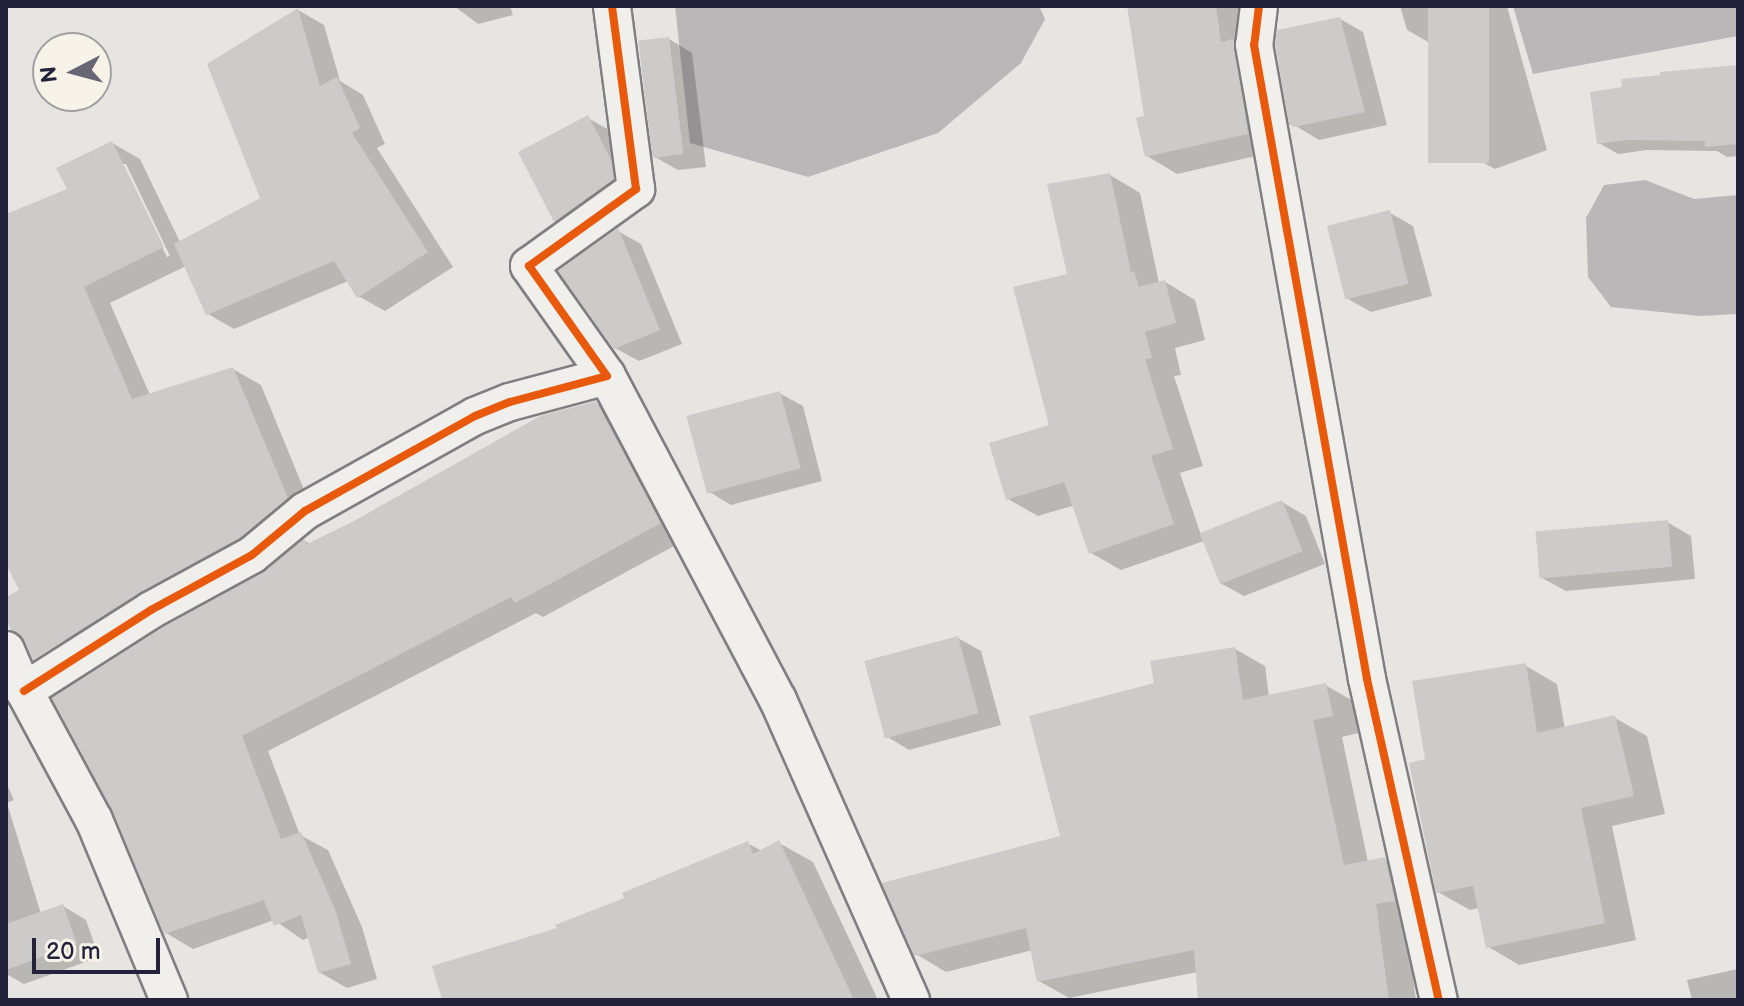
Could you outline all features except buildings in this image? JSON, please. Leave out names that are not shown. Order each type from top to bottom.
[{"type":"street","points":[[612,6],[636,189],[529,266],[607,376],[778,700],[911,1000]]},
{"type":"street","points":[[1259,6],[1254,45],[1364,663],[1439,1000]]},
{"type":"street","points":[[169,1000],[94,820],[14,677],[151,610],[252,555],[305,511],[475,416],[607,376]]},
{"type":"shaded area","points":[[675,6],[1039,6],[1045,19],[1021,63],[938,133],[808,177],[690,143]]},
{"type":"shaded area","points":[[1513,6],[1738,6],[1738,36],[1533,74]]},
{"type":"shaded area","points":[[1645,180],[1694,199],[1738,195],[1738,314],[1700,316],[1611,307],[1588,277],[1586,218],[1604,185]]},
{"type":"cycle path","points":[[24,691],[151,610],[252,555],[305,511],[475,416],[510,402],[607,376],[529,266],[636,189],[612,6]]},
{"type":"cycle path","points":[[1259,6],[1254,45],[1367,679],[1439,1000]]}]
